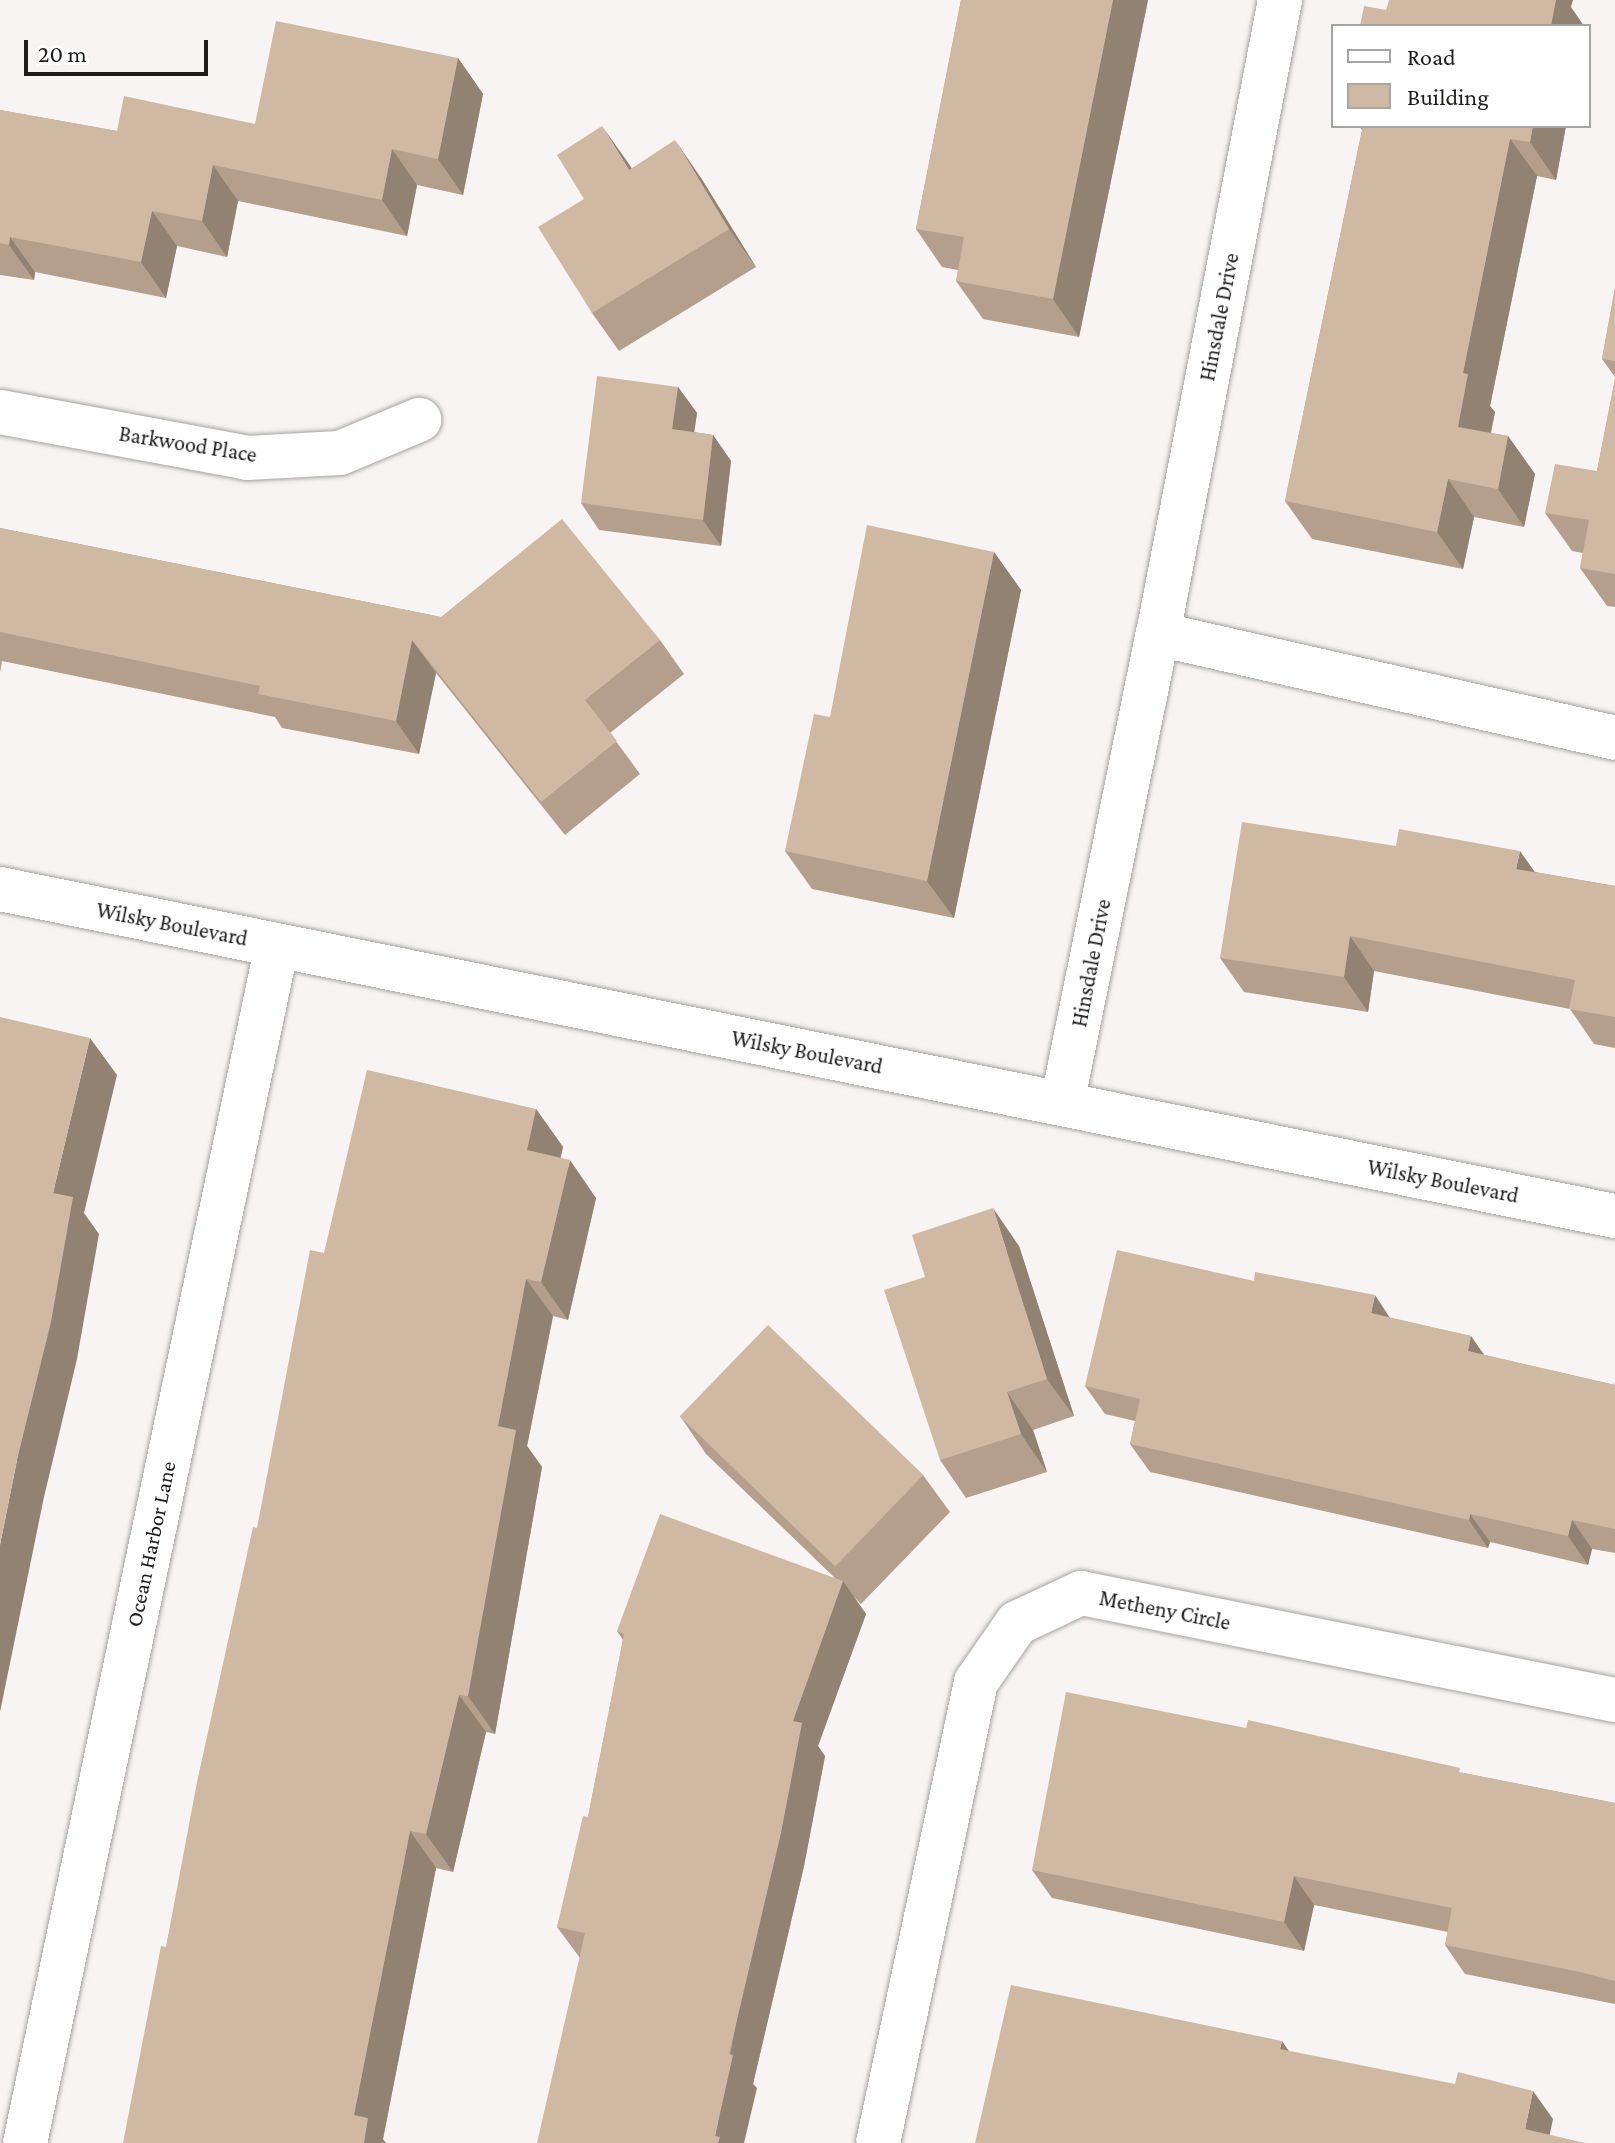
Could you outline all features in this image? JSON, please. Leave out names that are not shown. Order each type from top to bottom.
[{"type":"street","name":"Hinsdale Drive","points":[[1062,1104],[1158,634],[1280,0]]},
{"type":"street","name":"Barkwood Place","points":[[0,412],[247,458],[340,453],[419,420]]},
{"type":"street","points":[[1158,634],[1615,738]]},
{"type":"street","name":"Wilsky Boulevard","points":[[0,889],[1615,1216]]},
{"type":"street","name":"Ocean Harbor Lane","points":[[25,2143],[277,945]]},
{"type":"street","name":"Metheny Circle","points":[[878,2143],[976,1682],[1017,1623],[1081,1593],[1615,1700]]},
{"type":"building","points":[[961,0],[1113,0],[1053,299],[956,281],[964,237],[916,229]]},
{"type":"building","points":[[1389,0],[1556,0],[1551,24],[1360,24],[1364,6],[1386,10]]},
{"type":"building","points":[[276,21],[458,58],[438,159],[392,149],[382,200],[213,165],[202,221],[152,211],[141,262],[10,237],[9,245],[0,243],[0,110],[117,131],[124,96],[255,124]]},
{"type":"building","points":[[602,126],[629,170],[675,140],[729,229],[592,313],[538,227],[584,199],[557,155]]},
{"type":"building","points":[[1363,128],[1533,128],[1530,142],[1510,139],[1463,373],[1468,374],[1458,427],[1508,436],[1498,489],[1448,479],[1437,532],[1285,501]]},
{"type":"building","points":[[1615,288],[1615,361],[1602,359]]},
{"type":"building","points":[[597,376],[678,387],[672,429],[713,435],[703,520],[581,503]]},
{"type":"building","points":[[1615,379],[1615,574],[1580,568],[1589,520],[1545,513],[1555,464],[1597,471]]},
{"type":"building","points":[[562,519],[660,640],[585,700],[617,741],[541,802],[412,640],[396,721],[258,694],[260,686],[0,632],[0,528],[441,617]]},
{"type":"building","points":[[867,525],[994,552],[927,881],[785,851],[814,714],[830,717]]},
{"type":"building","points":[[1242,822],[1396,846],[1399,829],[1520,851],[1516,869],[1615,886],[1615,1017],[1569,1009],[1575,980],[1350,936],[1344,977],[1220,958]]},
{"type":"building","points":[[0,1017],[90,1038],[53,1193],[73,1197],[51,1322],[0,1545]]},
{"type":"building","points":[[367,1070],[536,1109],[527,1150],[570,1160],[541,1282],[526,1279],[498,1426],[516,1430],[468,1696],[459,1695],[426,1834],[410,1831],[354,2115],[368,2118],[364,2143],[123,2143],[161,1946],[166,1947],[197,1782],[253,1527],[257,1528],[310,1250],[324,1253]]},
{"type":"building","points":[[993,1208],[1047,1379],[1007,1392],[1021,1434],[940,1460],[884,1290],[925,1277],[912,1235]]},
{"type":"building","points":[[1117,1250],[1254,1281],[1255,1272],[1375,1295],[1371,1313],[1471,1336],[1468,1351],[1615,1385],[1615,1529],[1572,1520],[1568,1536],[1470,1514],[1469,1520],[1130,1444],[1140,1399],[1085,1386]]},
{"type":"building","points":[[768,1325],[923,1475],[835,1566],[680,1416]]},
{"type":"building","points":[[660,1514],[843,1581],[793,1721],[802,1723],[781,1833],[729,2054],[733,2055],[715,2136],[720,2137],[718,2143],[537,2143],[585,1933],[557,1927],[583,1816],[588,1817],[624,1634],[617,1631]]},
{"type":"building","points":[[1066,1692],[1246,1728],[1248,1720],[1460,1768],[1459,1772],[1615,1803],[1615,1981],[1445,1945],[1452,1908],[1294,1876],[1284,1922],[1032,1870]]},
{"type":"building","points":[[1011,1985],[1282,2041],[1280,2049],[1455,2084],[1458,2072],[1533,2091],[1525,2129],[1585,2143],[975,2143]]}]
